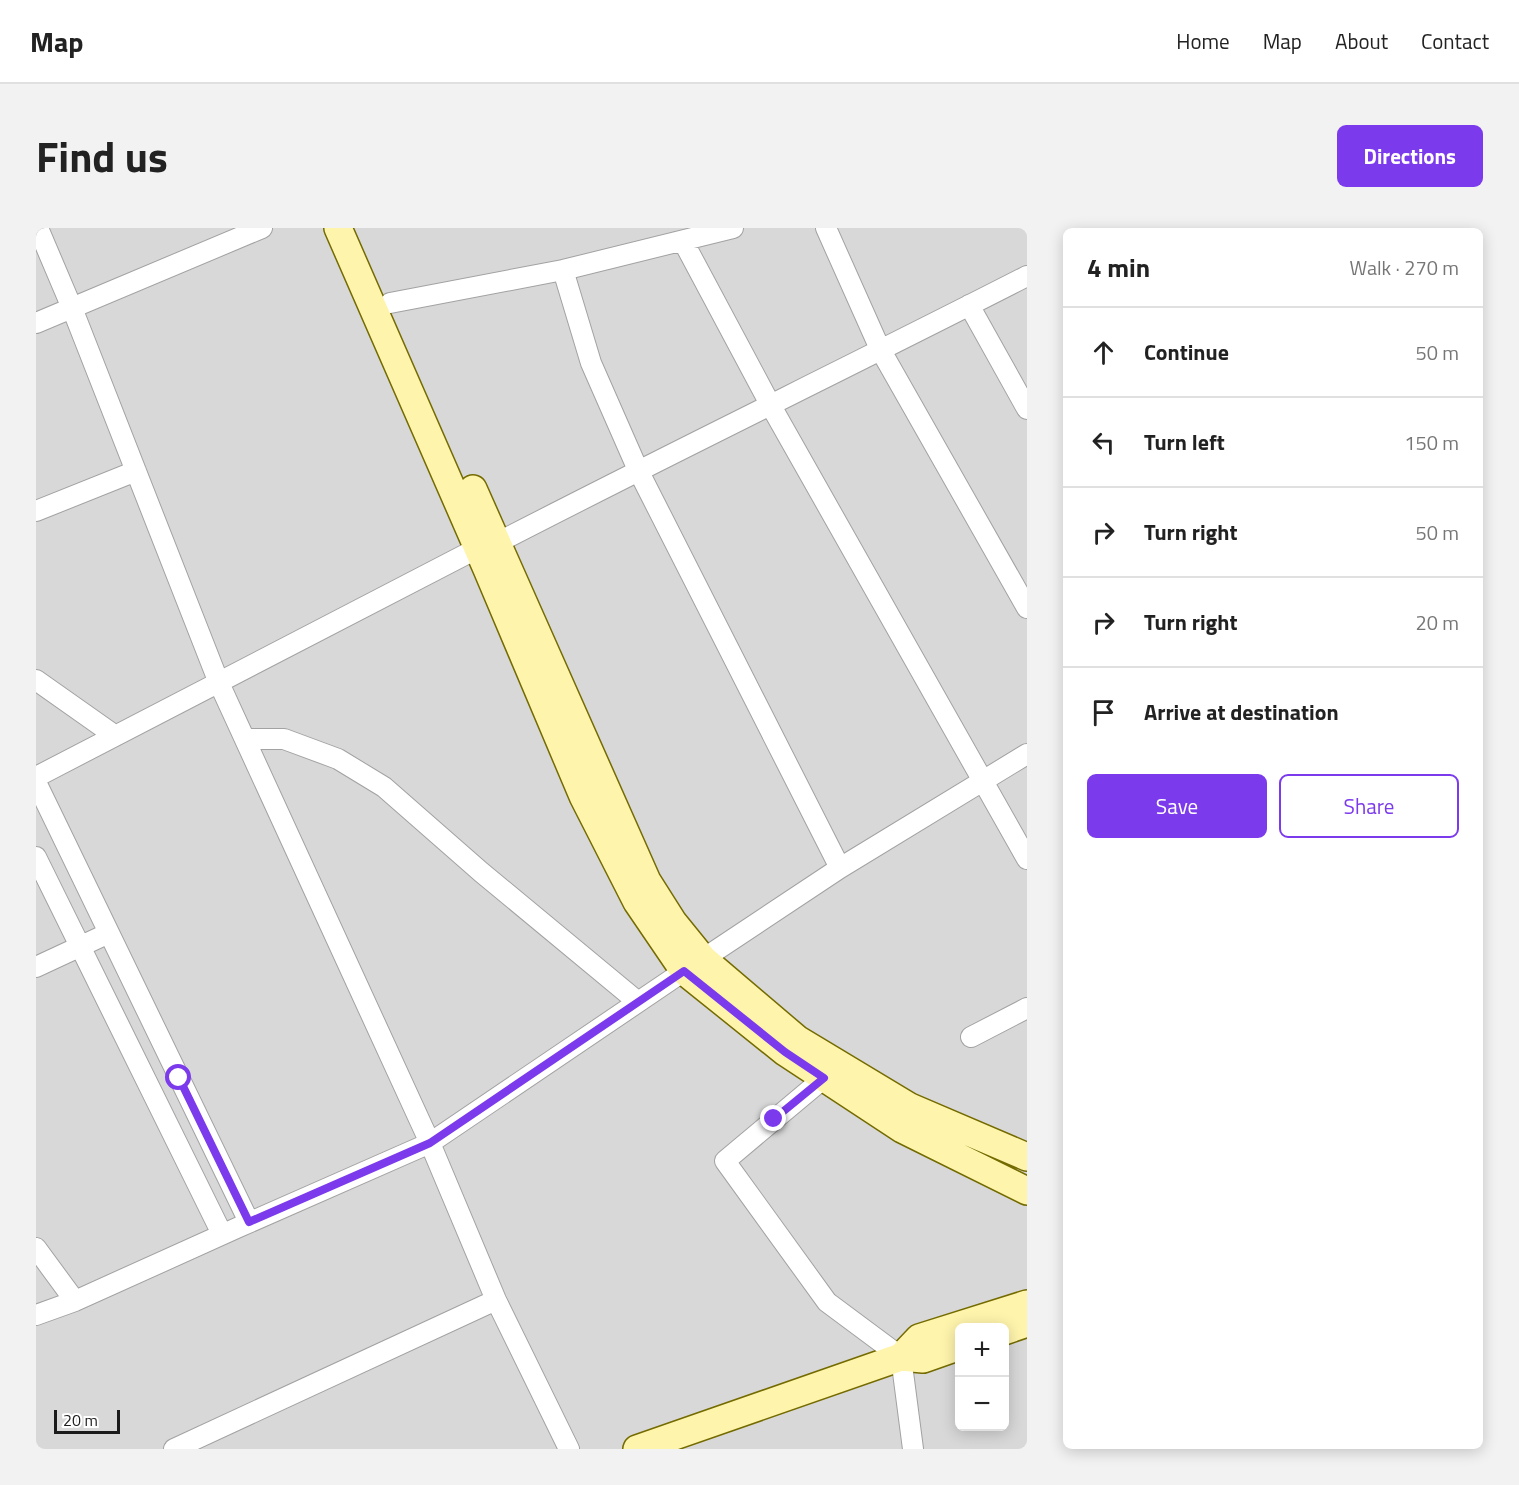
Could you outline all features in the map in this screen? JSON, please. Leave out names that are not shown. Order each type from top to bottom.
[{"type":"main road","points":[[338,228],[647,880],[673,922],[694,965],[785,1052],[902,1129],[1027,1191]]},
{"type":"main road","points":[[357,228],[390,303],[488,546]]},
{"type":"main road","points":[[694,965],[797,1039],[910,1107],[1027,1157]]},
{"type":"main road","points":[[901,1358],[919,1338],[1027,1304]]},
{"type":"main road","points":[[1009,1330],[1027,1323]]},
{"type":"main road","points":[[637,1449],[901,1358],[923,1359],[955,1348]]},
{"type":"street","points":[[38,228],[72,308],[219,683],[430,1143],[496,1300],[569,1449]]},
{"type":"street","points":[[36,322],[262,228]]},
{"type":"street","points":[[390,303],[563,270],[733,228]]},
{"type":"street","points":[[826,228],[880,349],[1027,608]]},
{"type":"street","points":[[683,241],[771,406],[1027,859]]},
{"type":"street","points":[[563,270],[591,363],[638,470],[840,868]]},
{"type":"street","points":[[36,777],[114,735],[638,470],[771,406],[1027,276]]},
{"type":"street","points":[[969,305],[1027,409]]},
{"type":"street","points":[[36,511],[136,471]]},
{"type":"street","points":[[36,680],[114,735]]},
{"type":"street","points":[[246,739],[284,739],[338,759],[384,787],[481,872],[638,1002]]},
{"type":"street","points":[[36,1315],[75,1301],[430,1143],[840,868],[1027,754]]},
{"type":"street","points":[[36,782],[249,1222]]},
{"type":"street","points":[[36,857],[222,1234]]},
{"type":"street","points":[[36,967],[109,933]]},
{"type":"street","points":[[971,1037],[1027,1008]]},
{"type":"street","points":[[824,1078],[725,1161],[827,1302],[901,1358],[913,1449]]},
{"type":"street","points":[[36,1248],[75,1301]]},
{"type":"street","points":[[174,1449],[496,1300]]},
{"type":"shaded area","points":[[36,228],[1027,228],[1027,1449],[36,1449]]},
{"type":"route","points":[[179,1078],[249,1222],[430,1143],[684,971],[785,1052],[824,1078],[774,1119]]}]
